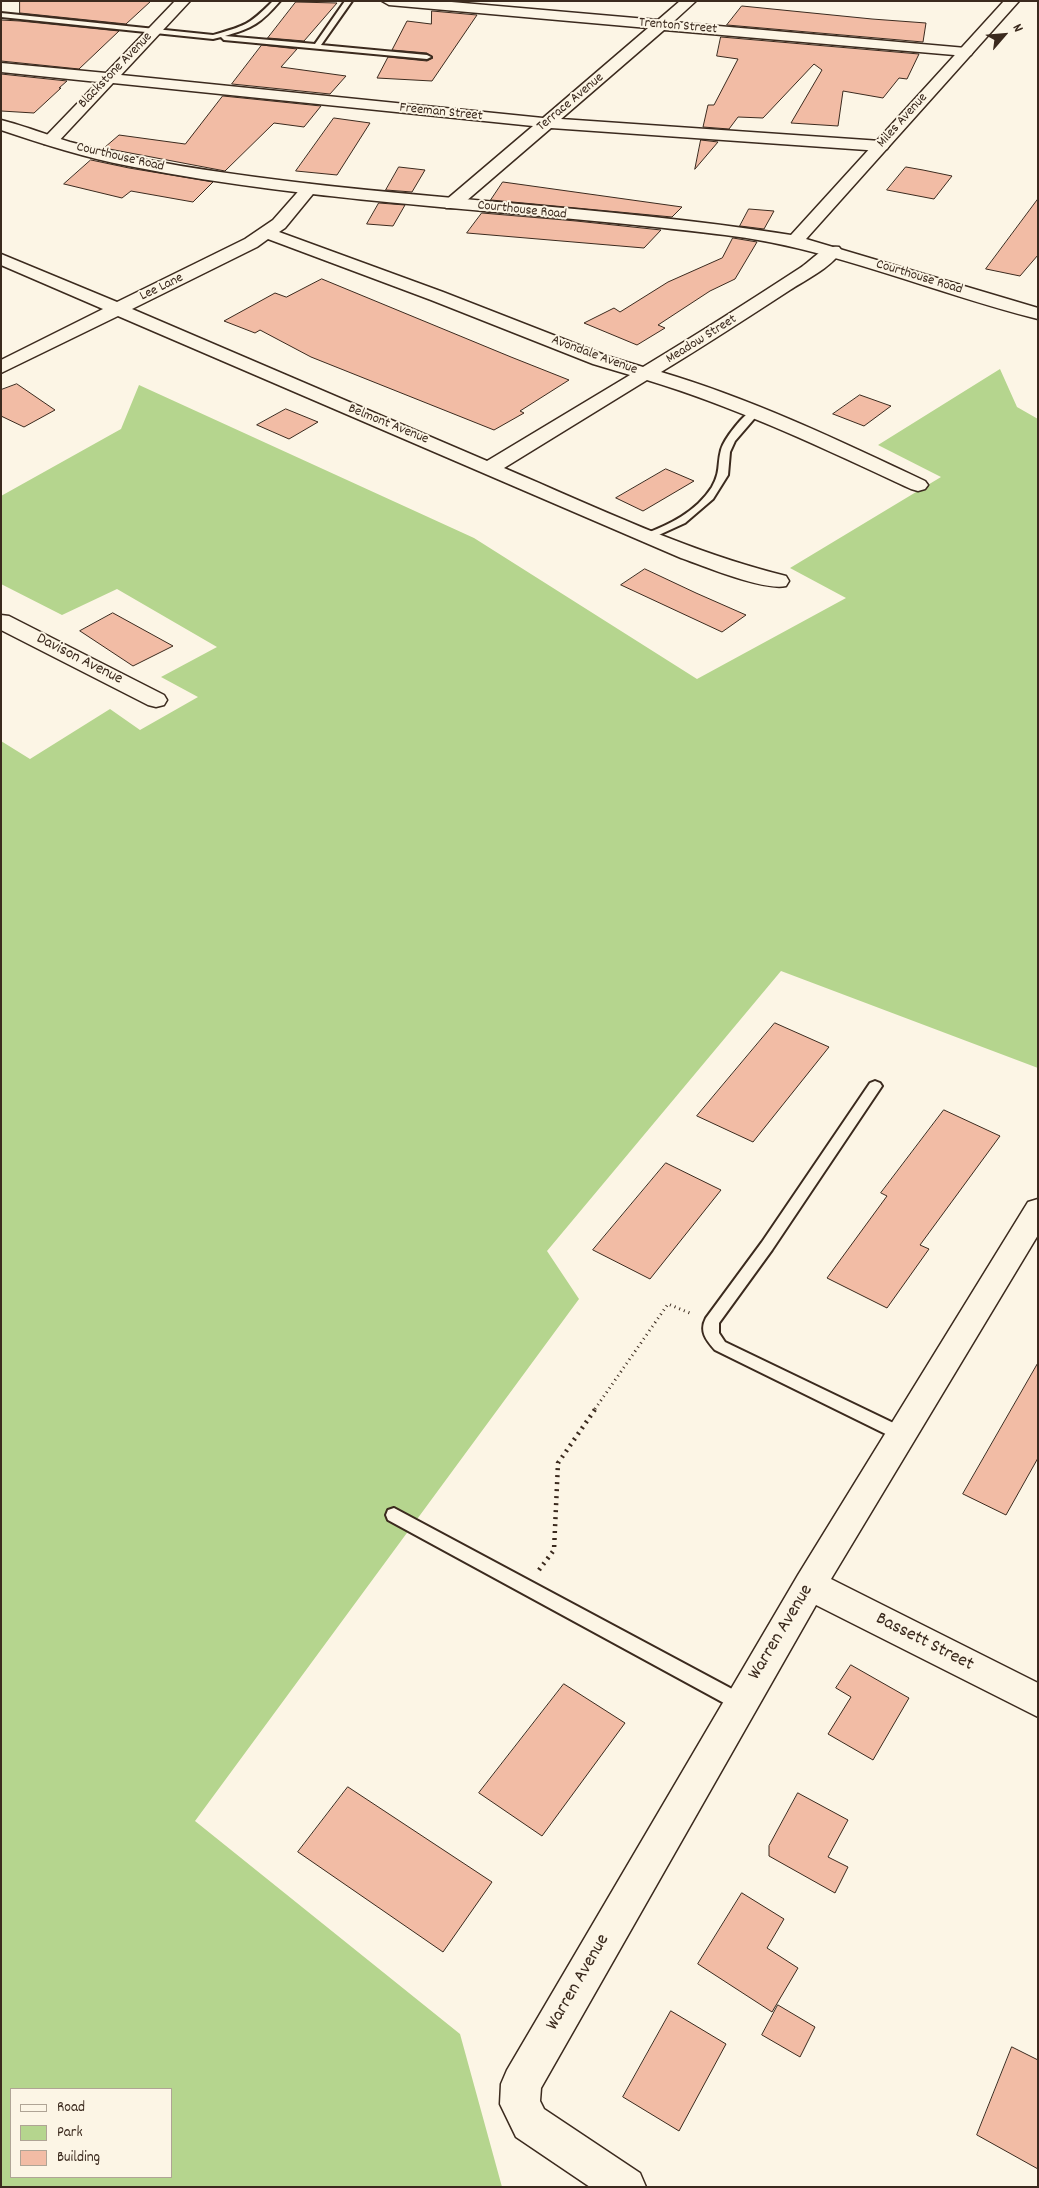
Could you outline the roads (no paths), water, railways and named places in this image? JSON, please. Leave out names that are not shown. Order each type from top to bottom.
[{"type":"street","name":"Blackstone Avenue","points":[[50,140],[183,1]]},
{"type":"street","name":"Trenton Street","points":[[389,1],[966,52]]},
{"type":"street","name":"Terrace Avenue","points":[[452,204],[689,1]]},
{"type":"street","name":"Miles Avenue","points":[[795,241],[1012,1]]},
{"type":"street","name":"Freeman Street","points":[[1,67],[547,123],[881,146]]},
{"type":"street","name":"Courthouse Road","points":[[1,125],[50,140],[176,171],[309,189],[726,230],[795,241],[1038,313]]},
{"type":"street","name":"Lee Lane","points":[[1,367],[267,233],[288,214],[309,189]]},
{"type":"street","name":"Avondale Avenue","points":[[267,233],[437,296],[600,360],[755,412],[796,428],[918,485]]},
{"type":"street","name":"Meadow Street","points":[[489,468],[646,374],[813,267],[833,251]]},
{"type":"street","name":"Belmont Avenue","points":[[1,259],[120,308],[202,346],[646,536],[720,566],[778,581]]},
{"type":"street","name":"Davison Avenue","points":[[1,621],[156,700]]},
{"type":"street","name":"Warren Avenue","points":[[626,2187],[530,2123],[520,2104],[520,2084],[810,1585],[1038,1210]]},
{"type":"street","name":"Bassett Street","points":[[810,1585],[1038,1701]]},
{"type":"lane","points":[[213,37],[248,27],[278,1]]},
{"type":"lane","points":[[317,46],[349,1]]},
{"type":"lane","points":[[1,15],[427,57]]},
{"type":"lane","points":[[646,536],[665,530],[689,518],[704,503],[716,489],[724,473],[725,453],[734,434],[755,412]]},
{"type":"lane","points":[[876,1086],[767,1246],[710,1322],[711,1335],[720,1346],[902,1435]]},
{"type":"lane","points":[[394,1516],[741,1702]]}]
